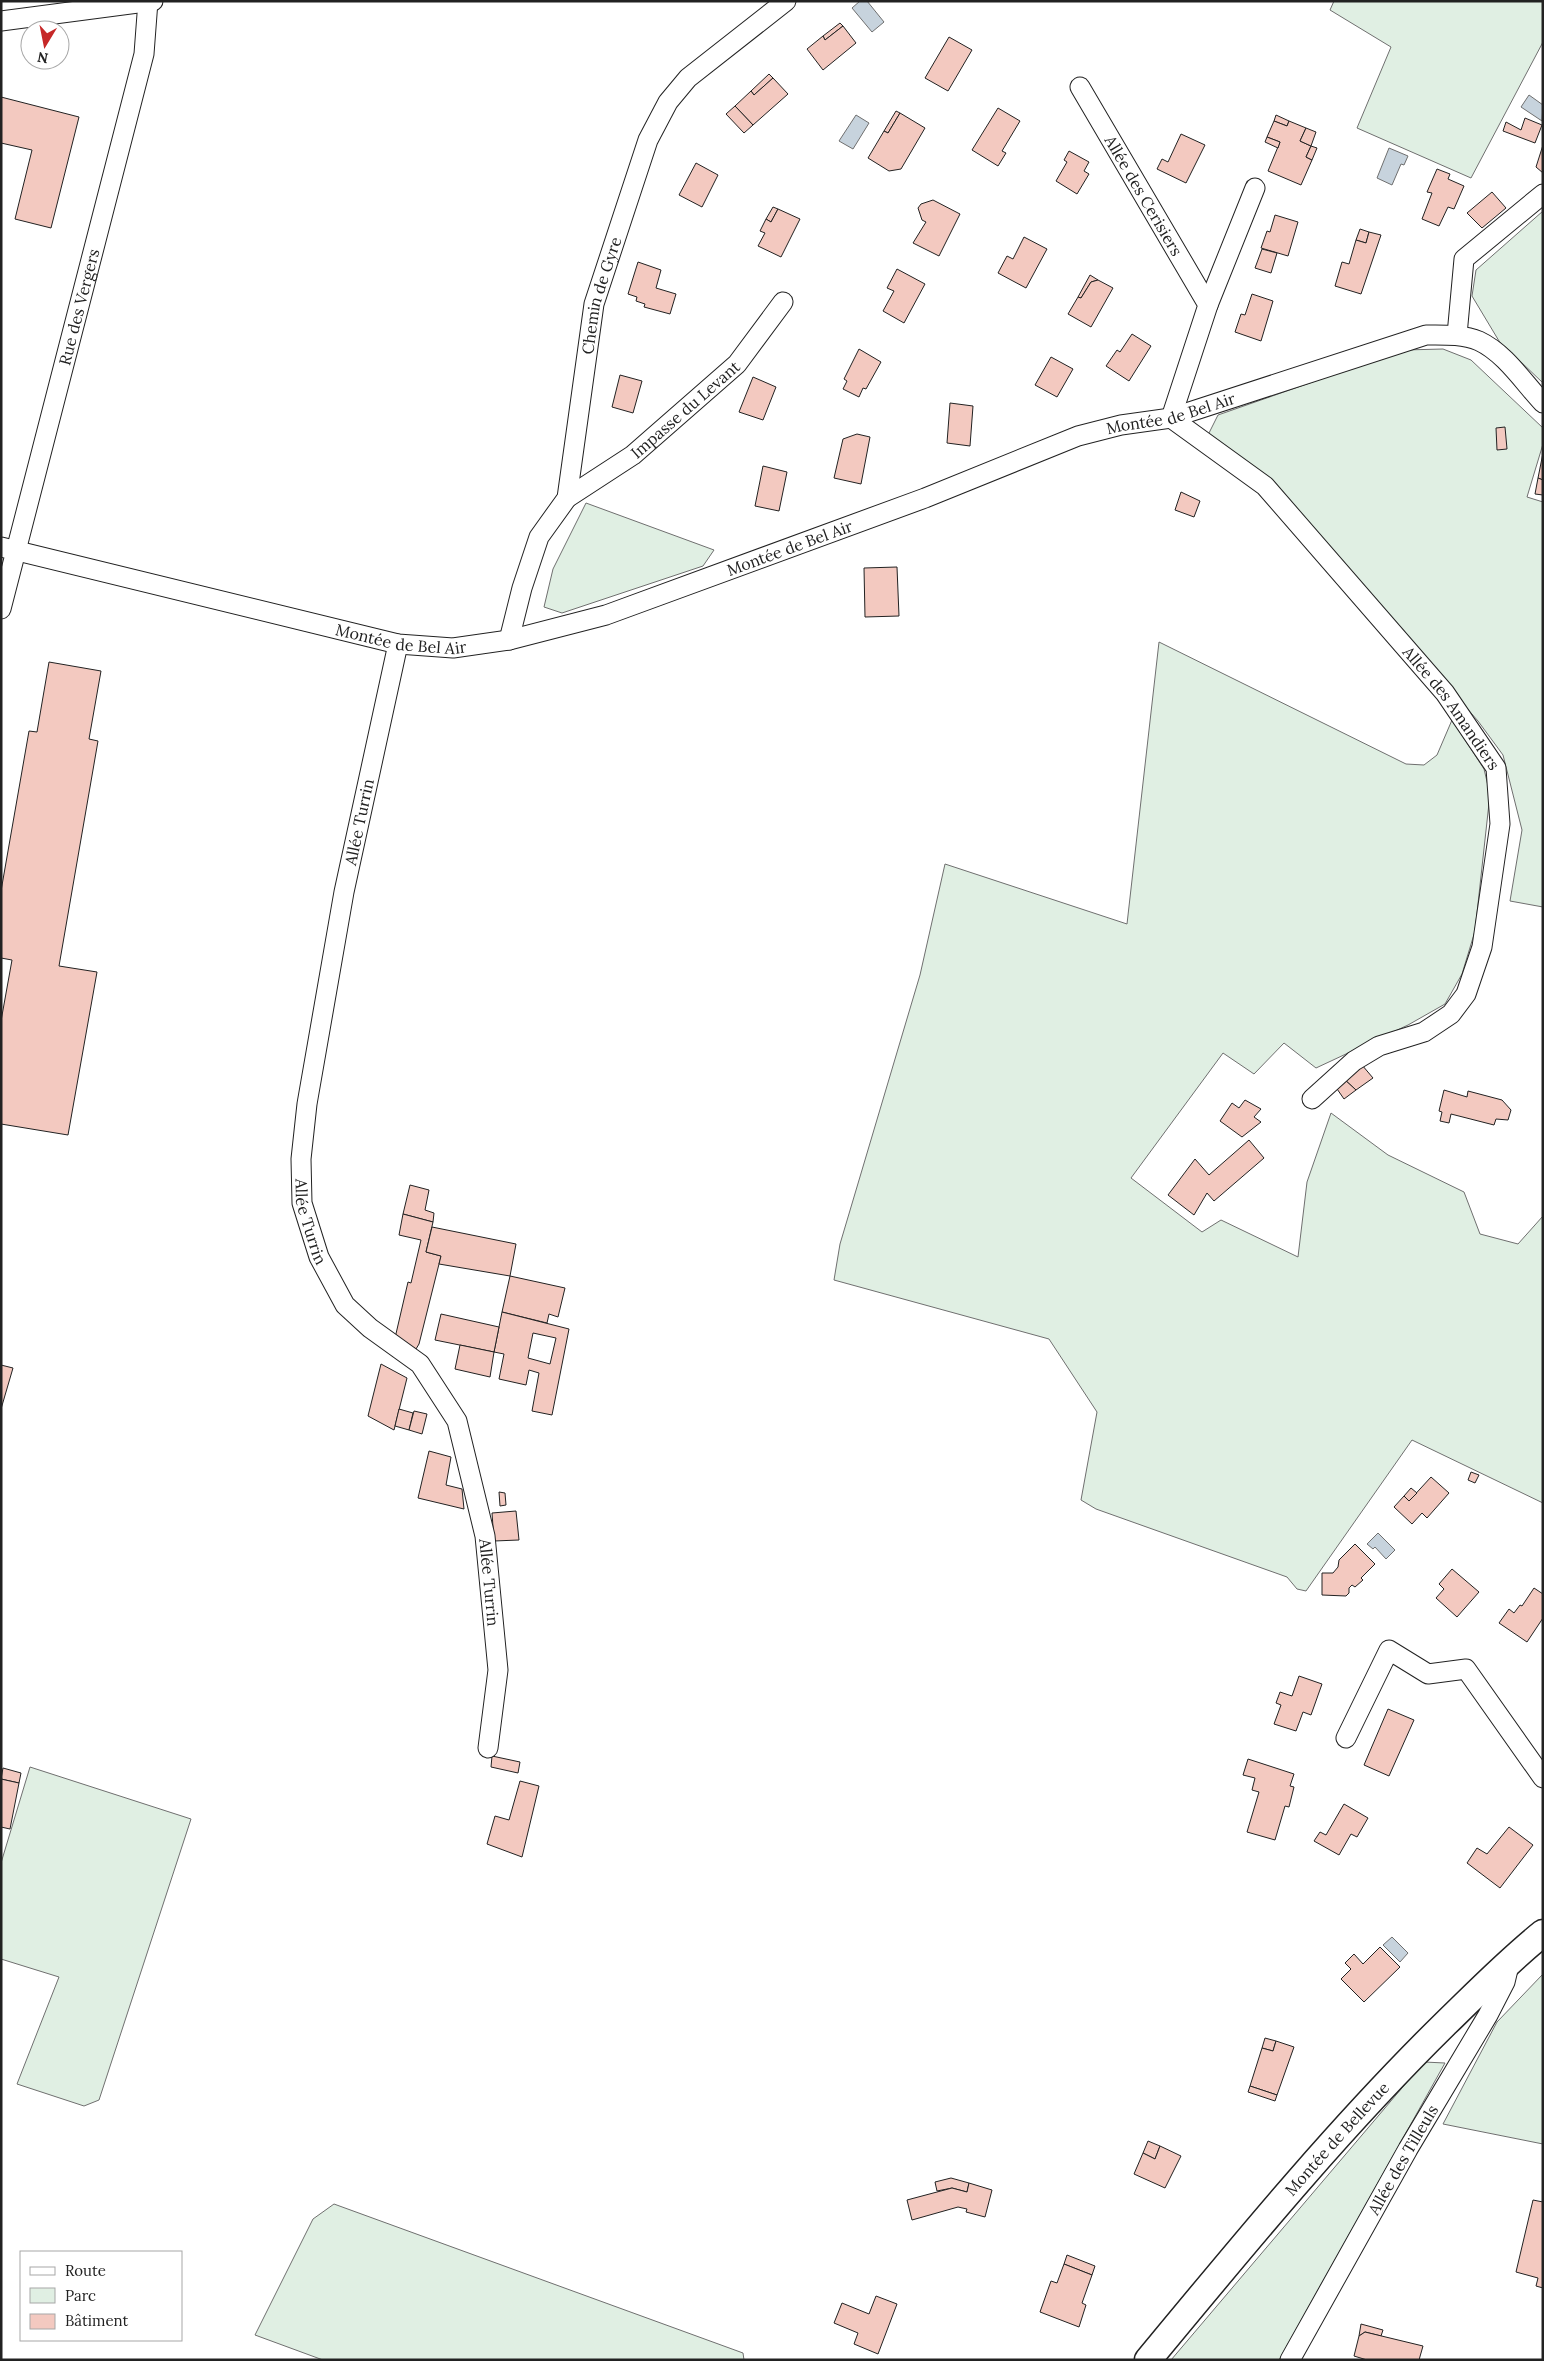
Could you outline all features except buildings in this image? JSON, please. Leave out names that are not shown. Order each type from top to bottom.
[{"type":"main road","name":"Montée de Bellevue","points":[[1148,2360],[1258,2226],[1388,2080],[1511,1958],[1543,1933]]},
{"type":"street","points":[[1,21],[153,1]]},
{"type":"street","name":"Chemin de Gyre","points":[[509,640],[522,588],[539,537],[567,498],[594,304],[648,140],[668,102],[688,78],[786,1]]},
{"type":"street","name":"Rue des Vergers","points":[[1,609],[9,549],[144,54],[148,2]]},
{"type":"street","name":"Allée des Cerisiers","points":[[1080,87],[1208,305]]},
{"type":"street","points":[[1172,418],[1208,305],[1255,188]]},
{"type":"street","points":[[1457,335],[1464,259],[1543,194]]},
{"type":"street","name":"Impasse du Levant","points":[[567,498],[633,455],[737,364],[783,302]]},
{"type":"street","name":"Montée de Bel Air","points":[[9,549],[398,644],[453,648],[509,640],[606,615],[925,498],[1078,436],[1121,425],[1172,418],[1426,336],[1457,335],[1480,341],[1499,355],[1543,404]]},
{"type":"street","name":"Allée des Amandiers","points":[[1172,418],[1265,486],[1445,693],[1496,768],[1500,824],[1482,947],[1466,994],[1451,1014],[1424,1032],[1380,1046],[1354,1061],[1312,1098]]},
{"type":"street","name":"Allée Turrin","points":[[398,644],[344,892],[308,1095],[301,1158],[302,1203],[319,1257],[345,1305],[370,1328],[420,1364],[457,1421],[485,1536],[498,1670],[488,1748]]},
{"type":"street","points":[[1346,1738],[1389,1650],[1428,1674],[1466,1669],[1543,1778]]},
{"type":"street","name":"Allée des Tilleuls","points":[[1290,2360],[1408,2149],[1488,2016],[1505,1982],[1511,1958]]},
{"type":"green space","points":[[1334,1],[1543,1],[1543,42],[1471,178],[1357,128],[1391,47],[1330,10]]},
{"type":"green space","points":[[1543,211],[1543,383],[1499,341],[1472,296],[1476,270]]},
{"type":"green space","points":[[1443,349],[1471,360],[1543,428],[1543,444],[1527,497],[1543,502],[1543,907],[1510,901],[1522,830],[1503,755],[1478,721],[1266,477],[1206,439],[1218,415],[1404,350]]},
{"type":"green space","points":[[586,503],[714,550],[703,566],[562,613],[544,607],[553,569]]},
{"type":"green space","points":[[1159,642],[1406,764],[1424,765],[1437,755],[1452,720],[1484,769],[1490,794],[1475,931],[1462,974],[1445,1004],[1408,1025],[1316,1068],[1284,1043],[1254,1074],[1223,1053],[1131,1178],[1202,1232],[1221,1220],[1298,1257],[1307,1182],[1331,1113],[1388,1155],[1464,1192],[1480,1234],[1518,1244],[1543,1216],[1543,1503],[1412,1440],[1306,1591],[1297,1589],[1287,1577],[1096,1509],[1081,1500],[1097,1412],[1049,1339],[834,1280],[840,1244],[920,975],[945,864],[1127,924]]},
{"type":"green space","points":[[30,1767],[191,1819],[99,2100],[84,2106],[17,2084],[59,1977],[1,1959],[1,1863]]},
{"type":"green space","points":[[1543,1974],[1543,2144],[1443,2124],[1497,2022]]},
{"type":"green space","points":[[1424,2062],[1445,2063],[1279,2360],[1171,2360]]},
{"type":"green space","points":[[334,2204],[743,2353],[744,2360],[323,2360],[255,2335],[313,2219]]},
{"type":"shaded area","points":[[860,1],[867,1],[884,22],[872,32],[852,8]]},
{"type":"shaded area","points":[[1529,95],[1543,105],[1542,121],[1521,107]]},
{"type":"shaded area","points":[[856,115],[869,123],[853,149],[839,141]]},
{"type":"shaded area","points":[[1389,148],[1408,156],[1404,165],[1401,164],[1392,185],[1377,178]]},
{"type":"shaded area","points":[[1378,1533],[1395,1550],[1386,1559],[1375,1547],[1373,1549],[1367,1544]]},
{"type":"shaded area","points":[[1392,1937],[1408,1953],[1400,1962],[1383,1945]]}]
